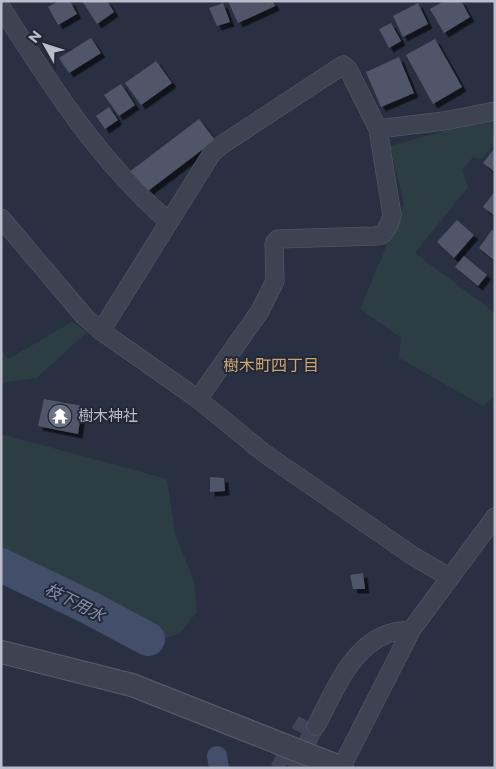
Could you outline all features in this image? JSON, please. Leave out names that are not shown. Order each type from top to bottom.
[{"type":"street","points":[[1,7],[59,99],[139,196],[168,221]]},
{"type":"street","points":[[101,331],[168,221],[212,154],[220,146],[343,65],[348,70],[378,129],[392,215],[389,225],[382,235],[375,236],[278,239],[274,243],[275,280],[260,311],[198,399]]},
{"type":"street","points":[[378,129],[444,121],[495,111]]},
{"type":"street","points":[[1,218],[84,316],[101,331],[198,399],[264,454],[413,556],[449,577]]},
{"type":"street","points":[[1,652],[132,685],[341,768],[412,629],[495,517]]},
{"type":"street","points":[[316,726],[348,666],[366,645],[387,634],[412,629]]},
{"type":"shaded area","points":[[491,118],[495,144],[481,159],[473,157],[462,170],[468,187],[415,253],[495,313],[495,396],[483,406],[399,358],[401,338],[360,309],[404,204],[390,146]]},
{"type":"shaded area","points":[[72,322],[87,332],[37,378],[1,383],[1,349],[8,359]]},
{"type":"shaded area","points":[[1,434],[167,479],[175,534],[194,581],[197,612],[179,634],[162,639],[135,640],[1,573]]},
{"type":"building","points":[[59,1],[70,1],[77,14],[58,25],[48,7]]},
{"type":"building","points":[[82,1],[107,1],[114,12],[97,24]]},
{"type":"building","points":[[228,1],[273,1],[275,6],[238,23]]},
{"type":"building","points":[[444,1],[461,1],[470,17],[444,33],[430,9]]},
{"type":"building","points":[[223,3],[230,22],[217,26],[209,8]]},
{"type":"building","points":[[418,3],[428,24],[403,37],[393,16]]},
{"type":"building","points":[[391,23],[401,41],[389,48],[379,29]]},
{"type":"building","points":[[91,38],[101,53],[69,73],[59,58]]},
{"type":"building","points":[[435,39],[462,87],[433,104],[406,55]]},
{"type":"building","points":[[399,57],[414,93],[381,107],[366,72]]},
{"type":"building","points":[[156,61],[172,83],[141,105],[125,83]]},
{"type":"building","points":[[121,84],[135,105],[119,116],[104,95]]},
{"type":"building","points":[[109,107],[118,120],[105,129],[96,116]]},
{"type":"building","points":[[199,119],[215,140],[144,194],[128,173]]},
{"type":"building","points":[[493,150],[495,151],[495,172],[483,163]]},
{"type":"building","points":[[495,191],[495,216],[483,207]]},
{"type":"building","points":[[457,220],[474,235],[454,258],[437,242]]},
{"type":"building","points":[[492,230],[495,232],[495,261],[479,248]]},
{"type":"building","points":[[464,256],[487,275],[478,286],[455,267]]},
{"type":"building","name":"樹木神社","points":[[44,399],[82,406],[78,434],[38,426]]},
{"type":"building","points":[[210,477],[224,478],[225,491],[210,492]]},
{"type":"building","points":[[363,573],[365,589],[353,589],[350,575]]},
{"type":"waterway","name":"枝下用水","points":[[1,565],[90,608],[148,639]]},
{"type":"waterway","name":"枝下用水","points":[[217,756],[219,768]]},
{"type":"tunnel","points":[[277,768],[305,719]]},
{"type":"tunnel","points":[[293,768],[316,726]]},
{"type":"place","name":"樹木神社","points":[[60,416]]},
{"type":"district","name":"樹木町四丁目","points":[[271,365]]}]
